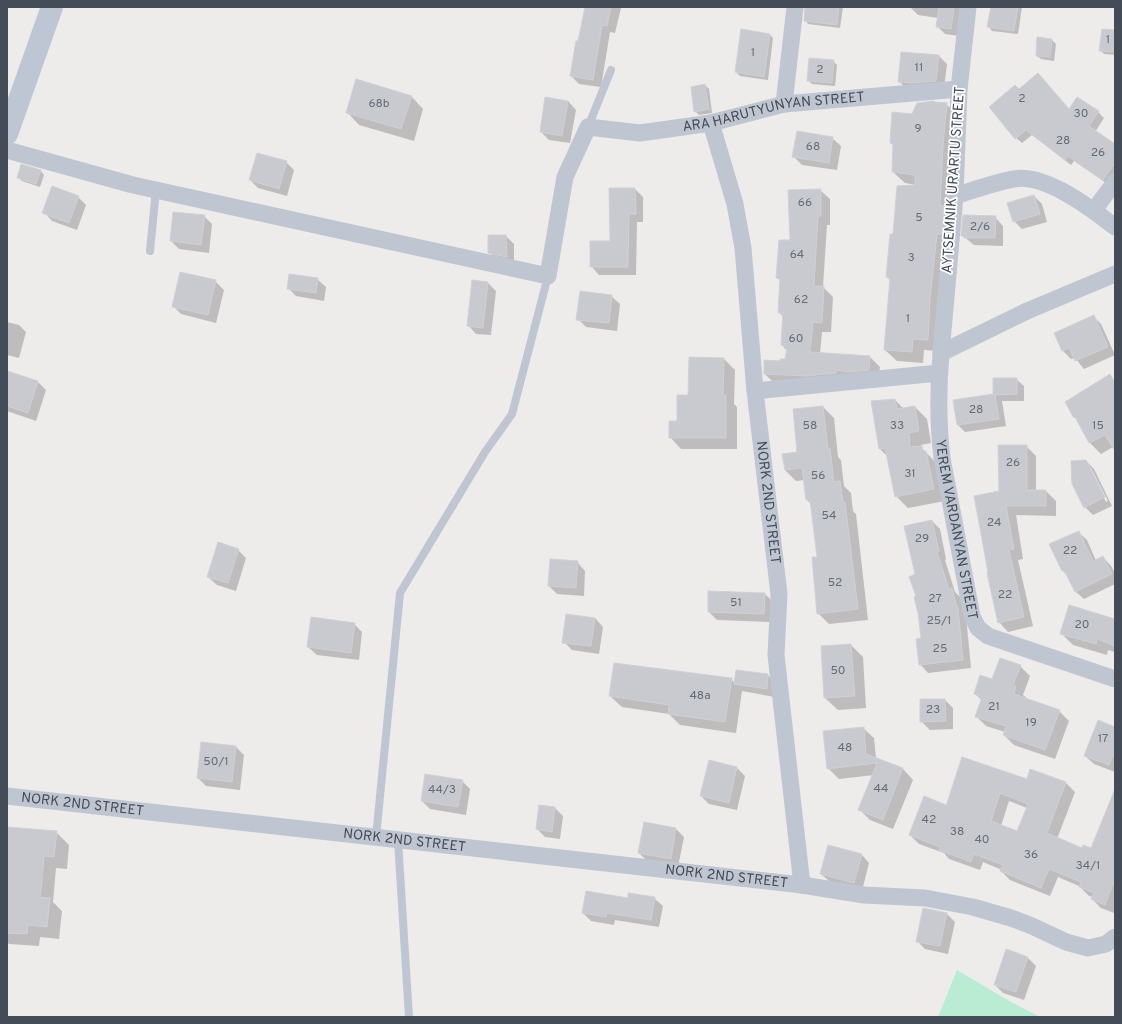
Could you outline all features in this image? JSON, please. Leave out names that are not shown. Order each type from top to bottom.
[{"type":"main road","points":[[7,134],[52,7]]},
{"type":"street","points":[[784,104],[794,7]]},
{"type":"street","name":"AYTSEMNIK URARTU STREET","points":[[941,354],[955,196],[959,89],[968,7]]},
{"type":"street","name":"ARA HARUTYUNYAN STREET","points":[[588,127],[640,133],[711,123],[784,104],[959,89]]},
{"type":"street","name":"NORK 2ND STREET","points":[[711,123],[735,204],[742,248],[755,392],[779,594],[776,655],[802,885]]},
{"type":"street","points":[[7,150],[133,185],[548,276],[565,177],[588,127]]},
{"type":"street","points":[[955,196],[1015,178],[1033,179],[1050,185],[1094,210],[1115,227]]},
{"type":"street","points":[[1094,210],[1115,182]]},
{"type":"street","points":[[941,354],[1027,311],[1115,274]]},
{"type":"street","name":"YEREM VARDANYAN STREET","points":[[941,354],[939,373],[940,439],[942,458],[972,616],[978,628],[988,636],[1115,679]]},
{"type":"street","points":[[755,392],[939,373]]},
{"type":"street","name":"NORK 2ND STREET","points":[[7,796],[802,885],[864,895],[925,898],[973,907],[1011,918],[1066,942],[1088,948],[1106,944],[1115,936]]},
{"type":"lane","points":[[588,127],[611,70]]},
{"type":"lane","points":[[150,251],[156,190]]},
{"type":"lane","points":[[376,837],[400,593],[485,452],[512,414],[548,276]]},
{"type":"lane","points":[[398,840],[409,1017]]},
{"type":"green space","points":[[957,970],[1011,1002],[1040,1017],[938,1017]]},
{"type":"building","points":[[585,7],[611,7],[607,26],[602,25],[593,80],[570,76],[576,41],[578,41]]},
{"type":"building","points":[[805,7],[839,7],[837,25],[804,21]]},
{"type":"building","points":[[939,7],[954,7],[951,29],[936,27]]},
{"type":"building","points":[[991,7],[1018,7],[1014,31],[987,27]]},
{"type":"building","points":[[741,29],[770,34],[764,77],[735,72]]},
{"type":"building","points":[[1102,29],[1115,30],[1115,52],[1099,51]]},
{"type":"building","points":[[1037,37],[1052,39],[1050,57],[1036,56]]},
{"type":"building","points":[[901,52],[939,55],[936,81],[911,83],[898,82]]},
{"type":"building","points":[[809,58],[834,60],[832,83],[807,81]]},
{"type":"building","points":[[1038,73],[1069,109],[1077,97],[1099,111],[1089,126],[1115,144],[1115,163],[1103,180],[1068,156],[1065,160],[1026,130],[1015,139],[989,107],[1015,85],[1019,89]]},
{"type":"building","points":[[356,79],[412,96],[401,129],[346,113]]},
{"type":"building","points":[[705,84],[709,109],[694,112],[691,87]]},
{"type":"building","points":[[545,97],[568,101],[562,136],[540,132]]},
{"type":"building","points":[[934,101],[947,103],[940,205],[944,206],[942,234],[937,234],[930,298],[928,340],[913,339],[912,352],[884,350],[890,278],[886,277],[890,234],[893,234],[897,186],[915,185],[915,175],[892,172],[893,144],[890,143],[892,112],[912,114],[917,103]]},
{"type":"building","points":[[797,131],[833,137],[829,163],[792,157]]},
{"type":"building","points":[[257,153],[287,161],[279,189],[249,180]]},
{"type":"building","points":[[21,164],[41,170],[36,184],[17,178]]},
{"type":"building","points":[[52,186],[79,196],[69,223],[42,213]]},
{"type":"building","points":[[609,188],[635,188],[636,214],[629,214],[628,267],[590,267],[590,241],[610,241]]},
{"type":"building","points":[[821,189],[821,216],[818,216],[814,286],[824,286],[822,323],[813,322],[810,352],[870,356],[869,370],[848,372],[836,370],[836,373],[806,376],[764,374],[764,360],[780,361],[780,359],[785,359],[787,347],[781,345],[783,313],[778,313],[780,279],[776,278],[779,240],[790,240],[788,190]]},
{"type":"building","points":[[1034,195],[1040,214],[1013,222],[1007,203]]},
{"type":"building","points":[[173,212],[205,215],[201,245],[170,241]]},
{"type":"building","points":[[963,215],[996,216],[995,238],[964,238],[964,236],[961,236]]},
{"type":"building","points":[[488,235],[506,235],[507,257],[488,253]]},
{"type":"building","points":[[180,272],[216,280],[208,315],[172,307]]},
{"type":"building","points":[[289,274],[318,278],[316,293],[287,289]]},
{"type":"building","points":[[472,280],[488,282],[483,328],[467,326]]},
{"type":"building","points":[[580,291],[612,295],[609,323],[576,320]]},
{"type":"building","points":[[1094,315],[1108,347],[1075,361],[1069,348],[1062,351],[1054,333]]},
{"type":"building","points":[[689,357],[724,358],[723,395],[726,395],[726,438],[669,438],[669,421],[677,421],[677,395],[688,395]]},
{"type":"building","points":[[7,371],[38,381],[28,413],[7,406]]},
{"type":"building","points":[[1110,374],[1115,383],[1115,451],[1105,435],[1089,443],[1065,402]]},
{"type":"building","points":[[993,378],[1017,378],[1017,394],[995,395],[999,419],[957,425],[953,400],[993,394]]},
{"type":"building","points":[[895,399],[897,409],[915,406],[919,431],[909,433],[910,447],[922,446],[923,452],[926,451],[934,489],[895,497],[885,448],[879,449],[871,401]]},
{"type":"building","points":[[823,406],[828,449],[830,448],[834,482],[840,481],[843,502],[845,502],[858,609],[817,614],[812,557],[817,557],[810,500],[806,500],[802,468],[785,470],[782,454],[797,452],[793,409]]},
{"type":"building","points":[[998,445],[1027,445],[1027,490],[1046,490],[1046,506],[1006,506],[1014,549],[1009,550],[1024,617],[998,623],[987,573],[974,496],[999,491]]},
{"type":"building","points":[[1086,460],[1105,497],[1084,508],[1072,484],[1071,461]]},
{"type":"building","points":[[932,520],[939,551],[937,552],[949,589],[952,588],[958,607],[963,660],[919,665],[916,639],[921,638],[918,613],[914,597],[916,596],[909,577],[915,574],[904,526]]},
{"type":"building","points":[[1079,531],[1093,561],[1103,556],[1112,574],[1075,592],[1064,570],[1062,571],[1049,544]]},
{"type":"building","points":[[218,542],[239,549],[228,583],[207,577]]},
{"type":"building","points":[[550,559],[578,561],[576,588],[548,586]]},
{"type":"building","points":[[708,591],[765,593],[764,614],[708,612]]},
{"type":"building","points":[[1069,605],[1115,619],[1115,646],[1097,639],[1096,644],[1060,634]]},
{"type":"building","points":[[566,614],[595,618],[591,646],[562,643]]},
{"type":"building","points":[[311,617],[355,623],[351,653],[307,647]]},
{"type":"building","points":[[851,644],[855,696],[824,698],[821,646]]},
{"type":"building","points":[[1000,658],[1021,665],[1013,685],[1016,686],[1014,694],[1060,710],[1045,750],[1003,735],[1006,726],[975,717],[982,697],[974,694],[980,675],[992,679]]},
{"type":"building","points":[[614,663],[732,678],[725,722],[668,714],[669,705],[609,696]]},
{"type":"building","points":[[736,670],[768,674],[767,689],[734,684]]},
{"type":"building","points":[[920,699],[945,699],[946,721],[920,722]]},
{"type":"building","points":[[1098,720],[1115,727],[1115,751],[1109,765],[1084,756]]},
{"type":"building","points":[[864,727],[866,754],[903,768],[883,820],[858,810],[877,763],[827,769],[823,731]]},
{"type":"building","points":[[201,742],[236,746],[232,782],[197,778]]},
{"type":"building","points":[[962,757],[1027,779],[1030,769],[1066,782],[1047,833],[1082,848],[1083,845],[1091,848],[1115,789],[1115,879],[1105,905],[1091,899],[1094,893],[1079,887],[1081,882],[1049,869],[1041,888],[1000,871],[1003,865],[974,854],[971,862],[939,850],[940,847],[909,835],[924,796],[946,806]],"holes":[[[1000,793],[1028,804],[1017,831],[991,821]]]},
{"type":"building","points":[[709,760],[737,767],[729,803],[700,796]]},
{"type":"building","points":[[425,774],[463,780],[458,807],[421,801]]},
{"type":"building","points":[[539,805],[555,807],[552,832],[536,829]]},
{"type":"building","points":[[644,822],[676,828],[671,859],[638,853]]},
{"type":"building","points":[[7,827],[57,831],[54,857],[44,856],[40,897],[50,898],[47,927],[28,925],[27,934],[7,933]]},
{"type":"building","points":[[828,845],[862,854],[854,883],[820,874]]},
{"type":"building","points":[[586,891],[628,898],[628,893],[655,897],[651,920],[607,913],[606,917],[582,913]]},
{"type":"building","points":[[923,908],[947,913],[940,946],[916,942]]},
{"type":"building","points":[[1006,949],[1028,957],[1016,992],[994,985]]}]
